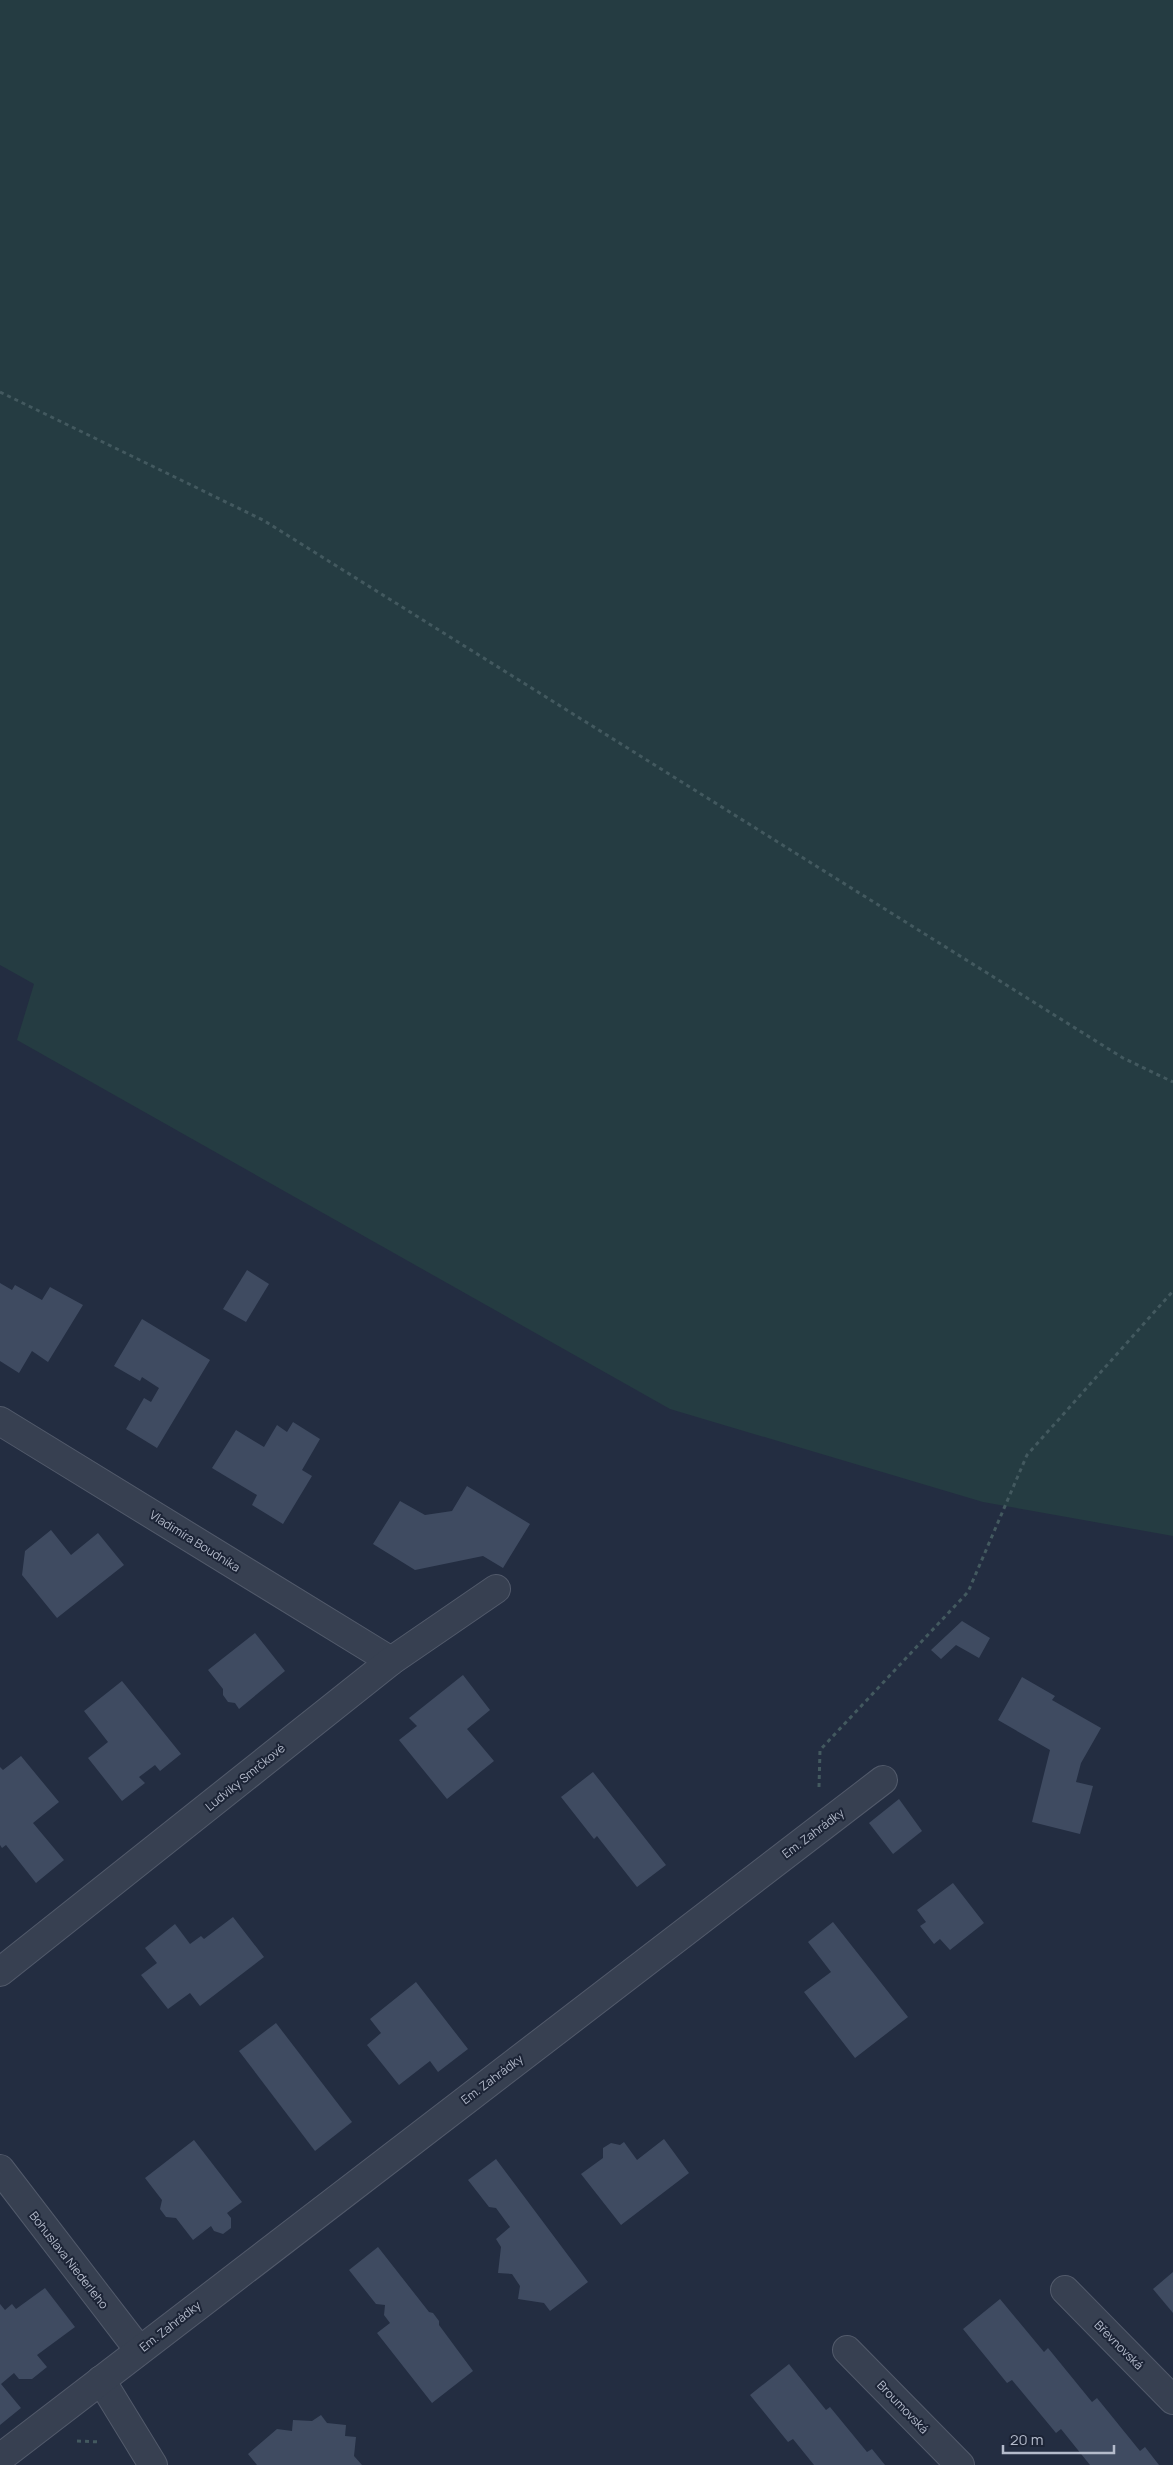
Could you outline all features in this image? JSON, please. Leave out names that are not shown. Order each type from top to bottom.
[{"type":"street","name":"Vladimíra Boudníka","points":[[0,1420],[391,1661]]},
{"type":"street","name":"Ludviky Smrčkové","points":[[0,1972],[391,1661],[496,1589]]},
{"type":"street","name":"Em. Zahrádky","points":[[0,2458],[883,1780]]},
{"type":"street","name":"Bohuslava Niederleho","points":[[0,2169],[139,2350]]},
{"type":"street","name":"Břevnovská","points":[[1065,2290],[1173,2400]]},
{"type":"street","name":"Broumovská","points":[[847,2350],[960,2465]]},
{"type":"street","points":[[101,2380],[153,2465]]},
{"type":"path","points":[[0,392],[263,520],[1123,1058],[1173,1082]]},
{"type":"path","points":[[816,1830],[820,1750],[968,1592],[1027,1455],[1173,1291]]},
{"type":"green space","points":[[0,0],[1173,0],[1173,1536],[983,1502],[670,1409],[17,1040],[34,984],[0,965]]},
{"type":"building","points":[[247,1270],[269,1284],[246,1322],[223,1309]]},
{"type":"building","points":[[0,1283],[12,1290],[15,1285],[42,1300],[50,1287],[83,1305],[48,1362],[32,1351],[19,1373],[0,1361]]},
{"type":"building","points":[[142,1319],[210,1360],[157,1448],[126,1429],[144,1398],[151,1402],[159,1388],[142,1377],[140,1381],[114,1366]]},
{"type":"building","points":[[293,1422],[320,1439],[302,1470],[312,1476],[283,1524],[252,1505],[257,1495],[212,1468],[236,1430],[264,1447],[277,1425],[287,1432]]},
{"type":"building","points":[[467,1486],[530,1524],[503,1568],[483,1556],[415,1570],[373,1544],[400,1501],[425,1515],[452,1511]]},
{"type":"building","points":[[51,1530],[71,1555],[98,1533],[124,1565],[57,1618],[22,1575],[25,1551]]},
{"type":"building","points":[[962,1621],[990,1638],[979,1658],[956,1645],[941,1659],[931,1650]]},
{"type":"building","points":[[255,1633],[285,1671],[239,1709],[235,1703],[228,1702],[223,1695],[223,1689],[208,1670]]},
{"type":"building","points":[[463,1675],[490,1710],[467,1729],[494,1761],[447,1799],[399,1740],[417,1726],[409,1718]]},
{"type":"building","points":[[1022,1677],[1055,1696],[1052,1700],[1101,1728],[1081,1763],[1076,1782],[1093,1786],[1080,1834],[1032,1822],[1050,1750],[998,1720]]},
{"type":"building","points":[[122,1681],[181,1754],[160,1771],[155,1765],[139,1777],[145,1783],[122,1801],[88,1758],[108,1742],[84,1711]]},
{"type":"building","points":[[21,1756],[59,1802],[33,1823],[64,1860],[36,1883],[6,1845],[2,1848],[0,1845],[0,1767],[3,1770]]},
{"type":"building","points":[[593,1772],[666,1865],[637,1887],[597,1836],[594,1839],[561,1797]]},
{"type":"building","points":[[899,1799],[922,1831],[893,1854],[869,1823]]},
{"type":"building","points":[[953,1883],[984,1923],[950,1950],[940,1939],[934,1944],[920,1926],[926,1922],[917,1910]]},
{"type":"building","points":[[233,1917],[264,1957],[200,2006],[190,1993],[168,2009],[141,1975],[157,1963],[145,1948],[175,1924],[190,1944],[201,1936],[204,1939]]},
{"type":"building","points":[[833,1922],[908,2017],[855,2058],[804,1992],[831,1972],[808,1942]]},
{"type":"building","points":[[416,1982],[468,2049],[438,2072],[430,2061],[399,2085],[367,2045],[381,2033],[370,2019]]},
{"type":"building","points":[[276,2023],[352,2122],[315,2151],[239,2051]]},
{"type":"building","points":[[664,2139],[689,2173],[621,2225],[581,2174],[603,2158],[603,2148],[611,2143],[620,2145],[624,2142],[637,2160]]},
{"type":"building","points":[[194,2140],[242,2202],[227,2213],[231,2218],[231,2228],[223,2234],[214,2231],[211,2226],[193,2240],[176,2218],[166,2217],[160,2209],[162,2200],[145,2178]]},
{"type":"building","points":[[496,2159],[588,2282],[550,2311],[544,2303],[518,2299],[520,2286],[512,2274],[498,2273],[501,2247],[496,2239],[510,2227],[496,2208],[489,2207],[468,2180]]},
{"type":"building","points":[[378,2247],[429,2312],[433,2313],[439,2321],[439,2325],[473,2371],[432,2403],[377,2333],[390,2323],[384,2315],[385,2305],[376,2304],[349,2270]]},
{"type":"building","points":[[1173,2272],[1173,2313],[1153,2289]]},
{"type":"building","points":[[45,2288],[75,2327],[37,2355],[47,2367],[32,2379],[19,2379],[14,2373],[1,2384],[21,2408],[0,2425],[0,2304],[5,2310],[12,2304],[16,2309]]},
{"type":"building","points":[[1000,2299],[1044,2352],[1048,2348],[1092,2402],[1097,2398],[1140,2451],[1145,2447],[1159,2465],[1090,2465],[1061,2429],[1056,2433],[1012,2380],[1007,2383],[963,2329]]},
{"type":"building","points":[[789,2364],[826,2410],[830,2407],[867,2452],[872,2449],[885,2465],[814,2465],[793,2439],[788,2442],[750,2395]]},
{"type":"building","points":[[321,2415],[327,2423],[346,2425],[345,2436],[356,2437],[354,2456],[362,2465],[257,2465],[248,2454],[277,2429],[292,2431],[293,2420],[312,2421]]}]
